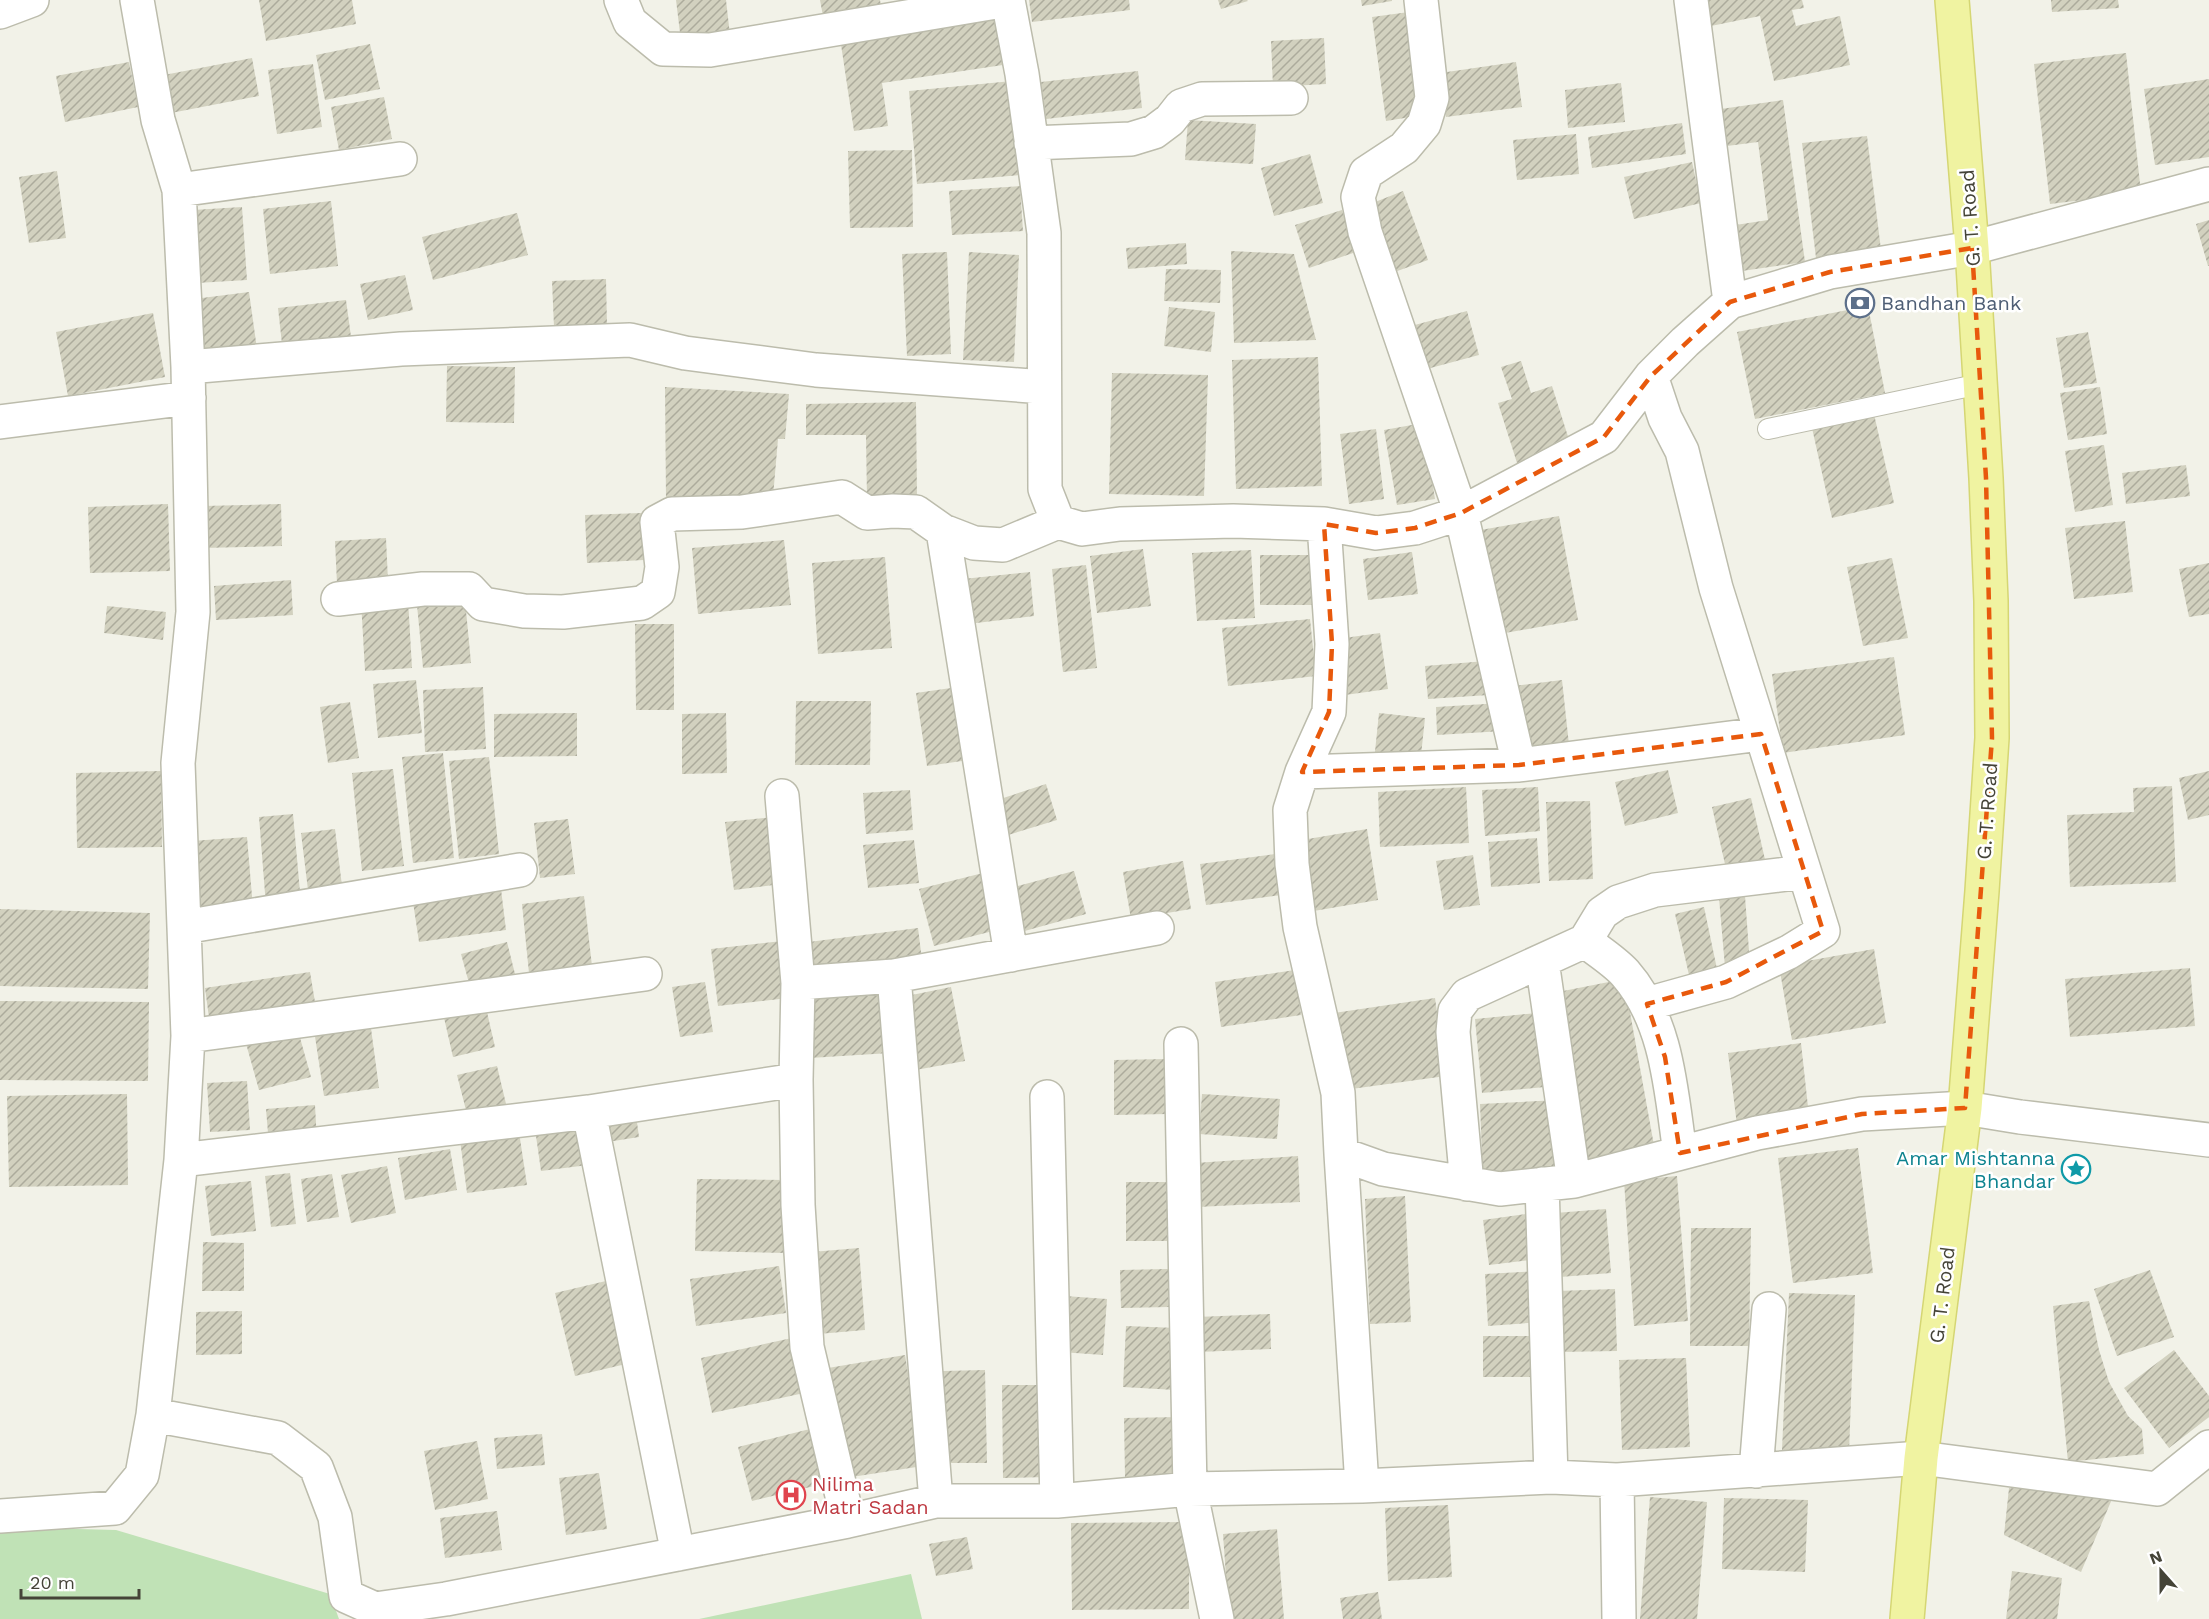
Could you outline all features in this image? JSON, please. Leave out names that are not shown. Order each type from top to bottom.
[{"type":"main road","name":"G. T. Road","points":[[1907,1619],[1921,1458],[1965,1108],[1992,738],[1990,590],[1980,384],[1972,248],[1952,0]]},
{"type":"street","points":[[0,12],[32,0]]},
{"type":"street","points":[[0,1516],[115,1508],[142,1475],[153,1415],[181,1160],[188,1036],[178,763],[194,612],[188,382],[178,190],[158,120],[137,0]]},
{"type":"street","points":[[621,0],[630,22],[663,49],[710,50],[1008,0],[1022,74],[1044,234],[1045,489],[1058,522]]},
{"type":"street","points":[[1421,0],[1432,98],[1424,124],[1404,148],[1366,173],[1358,197],[1365,232],[1461,513],[1519,765]]},
{"type":"street","points":[[1691,0],[1730,302]]},
{"type":"street","points":[[1031,143],[1131,139],[1154,132],[1170,120],[1181,106],[1202,99],[1291,98]]},
{"type":"street","points":[[178,190],[400,159]]},
{"type":"street","points":[[338,599],[423,589],[469,589],[483,604],[524,611],[562,612],[642,603],[658,592],[662,567],[657,522],[672,514],[742,513],[842,497],[867,513],[916,512],[943,531],[974,543],[1003,545],[1058,522],[1082,529],[1120,524],[1233,521],[1324,524],[1376,533],[1416,528],[1461,513],[1604,437],[1651,376],[1730,302],[1830,272],[1972,248],[2209,184]]},
{"type":"street","points":[[0,422],[188,382],[401,349],[630,340],[685,353],[816,370],[1044,387]]},
{"type":"street","points":[[1647,1004],[1726,982],[1789,952],[1822,931],[1716,588],[1682,451],[1665,418],[1651,376]]},
{"type":"street","points":[[1324,524],[1332,644],[1329,712],[1302,772],[1290,810],[1292,864],[1300,927],[1338,1093],[1362,1486]]},
{"type":"street","points":[[943,531],[1011,955]]},
{"type":"street","points":[[1302,772],[1519,765],[1761,734]]},
{"type":"street","points":[[782,796],[798,983],[796,1080],[798,1205],[807,1347],[848,1521]]},
{"type":"street","points":[[184,927],[520,870]]},
{"type":"street","points":[[1467,1184],[1454,1032],[1455,1011],[1467,995],[1585,941],[1602,913],[1618,902],[1646,893],[1708,883],[1804,872]]},
{"type":"street","points":[[798,983],[894,976],[1157,928]]},
{"type":"street","points":[[1585,941],[1624,972],[1647,1004],[1665,1057],[1680,1153]]},
{"type":"street","points":[[1542,961],[1574,1181]]},
{"type":"street","points":[[188,1036],[645,975]]},
{"type":"street","points":[[894,976],[936,1501]]},
{"type":"street","points":[[1181,1044],[1190,1489],[1217,1619]]},
{"type":"street","points":[[181,1160],[589,1112],[796,1080]]},
{"type":"street","points":[[1047,1097],[1057,1501]]},
{"type":"street","points":[[1341,1154],[1383,1169],[1500,1189],[1574,1181],[1758,1133],[1862,1114],[1965,1108],[2209,1140]]},
{"type":"street","points":[[589,1112],[678,1554]]},
{"type":"street","points":[[1542,1184],[1551,1477]]},
{"type":"street","points":[[1756,1471],[1769,1309]]},
{"type":"street","points":[[153,1415],[278,1438],[316,1467],[335,1517],[346,1596],[375,1609],[457,1597],[848,1521],[936,1501],[1057,1501],[1190,1489],[1362,1486],[1551,1477],[1617,1480],[1921,1458],[2157,1489],[2209,1447]]},
{"type":"street","points":[[1617,1480],[1619,1619]]},
{"type":"lane","points":[[1768,429],[1980,384]]},
{"type":"highlighted area","points":[[1972,248],[1986,478],[1992,738],[1965,1108],[1862,1114],[1680,1153],[1665,1057],[1647,1004],[1726,982],[1823,931],[1761,734],[1519,765],[1302,772],[1329,712],[1332,644],[1324,524],[1376,533],[1415,528],[1461,513],[1604,437],[1651,376],[1730,302],[1830,272]]},
{"type":"green space","points":[[0,1527],[116,1530],[330,1594],[339,1619],[0,1619]]},
{"type":"green space","points":[[911,1574],[922,1619],[699,1619]]},
{"type":"building","points":[[259,0],[352,0],[356,24],[266,41]]},
{"type":"building","points":[[676,0],[726,0],[730,35],[681,41]]},
{"type":"building","points":[[820,0],[880,0],[881,6],[823,16]]},
{"type":"building","points":[[1029,0],[1129,0],[1130,10],[1032,22]]},
{"type":"building","points":[[1218,0],[1247,0],[1248,1],[1221,9]]},
{"type":"building","points":[[1361,0],[1392,0],[1392,1],[1362,6]]},
{"type":"building","points":[[1705,0],[1802,0],[1804,8],[1792,10],[1796,26],[1840,16],[1850,65],[1774,81],[1760,16],[1711,26]]},
{"type":"building","points":[[2051,0],[2118,0],[2119,8],[2052,12]]},
{"type":"building","points":[[1409,12],[1423,115],[1386,121],[1372,17]]},
{"type":"building","points":[[996,14],[1003,65],[882,83],[888,126],[854,131],[840,38]]},
{"type":"building","points":[[1324,38],[1326,84],[1273,87],[1271,41]]},
{"type":"building","points":[[370,44],[380,89],[325,100],[316,55]]},
{"type":"building","points":[[2126,53],[2141,193],[2050,204],[2034,64]]},
{"type":"building","points":[[252,58],[259,96],[171,113],[164,75]]},
{"type":"building","points":[[129,62],[138,107],[65,122],[56,76]]},
{"type":"building","points":[[1516,62],[1522,107],[1446,117],[1440,73]]},
{"type":"building","points":[[313,64],[322,127],[277,134],[268,70]]},
{"type":"building","points":[[1138,71],[1142,108],[1046,119],[1041,82]]},
{"type":"building","points":[[2209,79],[2209,157],[2155,165],[2144,89]]},
{"type":"building","points":[[1012,81],[1020,175],[917,184],[909,91]]},
{"type":"building","points":[[1621,83],[1625,122],[1568,128],[1565,90]]},
{"type":"building","points":[[384,97],[392,139],[339,150],[331,107]]},
{"type":"building","points":[[1783,100],[1805,262],[1735,272],[1729,226],[1768,220],[1758,142],[1719,147],[1714,110]]},
{"type":"building","points":[[1188,120],[1256,124],[1253,164],[1185,160]]},
{"type":"building","points":[[1682,123],[1686,154],[1592,168],[1588,137]]},
{"type":"building","points":[[1576,134],[1579,174],[1517,180],[1513,140]]},
{"type":"building","points":[[1867,136],[1882,258],[1817,266],[1802,143]]},
{"type":"building","points":[[912,150],[913,227],[850,228],[848,151]]},
{"type":"building","points":[[1310,154],[1323,203],[1274,216],[1261,168]]},
{"type":"building","points":[[1692,162],[1701,203],[1634,219],[1624,177]]},
{"type":"building","points":[[57,171],[66,238],[29,243],[19,177]]},
{"type":"building","points":[[1020,186],[1023,231],[952,235],[949,191]]},
{"type":"building","points":[[1403,191],[1428,260],[1389,274],[1365,206]]},
{"type":"building","points":[[331,201],[338,266],[270,274],[263,209]]},
{"type":"building","points":[[242,207],[247,280],[197,283],[193,210]]},
{"type":"building","points":[[1342,210],[1356,252],[1309,268],[1295,225]]},
{"type":"building","points":[[517,213],[528,255],[433,280],[422,237]]},
{"type":"building","points":[[2209,220],[2209,266],[2208,266],[2196,224]]},
{"type":"building","points":[[1186,243],[1187,264],[1128,269],[1126,248]]},
{"type":"building","points":[[1231,251],[1294,254],[1316,340],[1234,343]]},
{"type":"building","points":[[947,252],[951,354],[907,356],[902,254]]},
{"type":"building","points":[[969,252],[1019,255],[1014,362],[963,360]]},
{"type":"building","points":[[1166,269],[1221,270],[1220,303],[1164,301]]},
{"type":"building","points":[[405,275],[413,310],[368,320],[360,284]]},
{"type":"building","points":[[606,279],[607,326],[554,327],[552,281]]},
{"type":"building","points":[[249,292],[257,349],[201,356],[194,299]]},
{"type":"building","points":[[346,300],[352,344],[283,353],[278,308]]},
{"type":"building","points":[[1868,306],[1885,393],[1755,419],[1737,332]]},
{"type":"building","points":[[1169,307],[1215,312],[1211,352],[1164,346]]},
{"type":"building","points":[[1467,311],[1479,355],[1423,370],[1411,326]]},
{"type":"building","points":[[153,313],[165,377],[68,396],[56,332]]},
{"type":"building","points":[[2088,332],[2097,383],[2064,388],[2056,338]]},
{"type":"building","points":[[1318,357],[1322,486],[1236,489],[1232,360]]},
{"type":"building","points":[[1521,361],[1531,393],[1552,386],[1571,446],[1517,463],[1498,403],[1512,399],[1501,367]]},
{"type":"building","points":[[447,366],[515,367],[514,423],[446,422]]},
{"type":"building","points":[[1112,373],[1208,375],[1204,496],[1109,494]]},
{"type":"building","points":[[665,387],[789,394],[785,439],[778,439],[773,497],[666,500]]},
{"type":"building","points":[[2100,387],[2107,434],[2068,440],[2060,393]]},
{"type":"building","points":[[916,402],[917,500],[867,500],[866,435],[806,435],[806,404]]},
{"type":"building","points":[[1874,414],[1894,503],[1832,518],[1812,428]]},
{"type":"building","points":[[1423,423],[1435,499],[1397,505],[1384,430]]},
{"type":"building","points":[[1376,429],[1384,499],[1349,504],[1340,434]]},
{"type":"building","points":[[2104,445],[2113,505],[2075,512],[2065,451]]},
{"type":"building","points":[[2186,465],[2190,496],[2126,504],[2122,473]]},
{"type":"building","points":[[168,504],[170,571],[90,573],[88,507]]},
{"type":"building","points":[[281,504],[282,546],[203,548],[203,506]]},
{"type":"building","points":[[641,513],[644,560],[587,563],[585,515]]},
{"type":"building","points":[[1559,516],[1578,620],[1494,635],[1475,531]]},
{"type":"building","points":[[2125,521],[2133,592],[2074,599],[2065,528]]},
{"type":"building","points":[[386,538],[388,581],[337,584],[335,541]]},
{"type":"building","points":[[784,540],[791,605],[698,614],[692,548]]},
{"type":"building","points":[[1143,549],[1151,606],[1097,613],[1090,556]]},
{"type":"building","points":[[1251,550],[1255,618],[1197,621],[1192,553]]},
{"type":"building","points":[[1412,552],[1418,594],[1368,600],[1363,559]]},
{"type":"building","points":[[1260,555],[1313,555],[1312,605],[1260,605]]},
{"type":"building","points":[[885,557],[892,648],[818,654],[812,563]]},
{"type":"building","points":[[1892,558],[1908,638],[1863,646],[1847,567]]},
{"type":"building","points":[[2209,563],[2209,614],[2189,617],[2179,569]]},
{"type":"building","points":[[1086,565],[1097,668],[1063,672],[1052,569]]},
{"type":"building","points":[[1030,572],[1034,616],[968,624],[963,579]]},
{"type":"building","points":[[291,580],[293,615],[216,620],[214,586]]},
{"type":"building","points":[[408,599],[412,668],[365,671],[361,601]]},
{"type":"building","points":[[465,600],[471,663],[423,668],[417,605]]},
{"type":"building","points":[[107,606],[166,612],[163,640],[104,633]]},
{"type":"building","points":[[1310,619],[1316,676],[1228,686],[1222,628]]},
{"type":"building","points":[[635,624],[674,624],[674,710],[636,710]]},
{"type":"building","points":[[1380,633],[1388,689],[1345,695],[1337,639]]},
{"type":"building","points":[[1894,657],[1905,735],[1783,753],[1772,674]]},
{"type":"building","points":[[1486,661],[1489,695],[1428,699],[1425,666]]},
{"type":"building","points":[[416,680],[422,733],[378,738],[373,684]]},
{"type":"building","points":[[1562,680],[1570,754],[1522,760],[1513,686]]},
{"type":"building","points":[[483,687],[486,749],[425,752],[423,690]]},
{"type":"building","points":[[958,687],[969,760],[927,766],[916,693]]},
{"type":"building","points":[[796,701],[871,701],[870,765],[795,765]]},
{"type":"building","points":[[350,702],[359,758],[328,763],[320,707]]},
{"type":"building","points":[[1502,703],[1503,731],[1437,735],[1436,707]]},
{"type":"building","points":[[577,713],[577,756],[494,757],[494,714]]},
{"type":"building","points":[[726,713],[727,773],[682,774],[682,714]]},
{"type":"building","points":[[1379,713],[1425,718],[1420,765],[1374,761]]},
{"type":"building","points":[[443,753],[454,858],[413,863],[402,757]]},
{"type":"building","points":[[489,757],[499,854],[459,859],[449,761]]},
{"type":"building","points":[[393,769],[404,866],[362,871],[352,773]]},
{"type":"building","points":[[1668,770],[1678,813],[1625,826],[1615,782]]},
{"type":"building","points":[[161,771],[162,847],[77,848],[76,773]]},
{"type":"building","points":[[2209,771],[2209,815],[2188,820],[2179,778]]},
{"type":"building","points":[[1046,784],[1057,820],[1005,836],[994,801]]},
{"type":"building","points":[[2172,786],[2176,882],[2070,887],[2067,815],[2134,812],[2133,788]]},
{"type":"building","points":[[1466,787],[1469,843],[1380,847],[1378,792]]},
{"type":"building","points":[[1538,787],[1540,831],[1485,836],[1482,790]]},
{"type":"building","points":[[910,790],[913,830],[866,834],[863,793]]},
{"type":"building","points":[[1751,798],[1766,864],[1727,873],[1712,807]]},
{"type":"building","points":[[1590,801],[1593,879],[1549,881],[1546,802]]},
{"type":"building","points":[[293,814],[301,903],[266,906],[259,817]]},
{"type":"building","points":[[773,817],[781,884],[734,890],[725,822]]},
{"type":"building","points":[[568,819],[575,874],[540,878],[534,823]]},
{"type":"building","points":[[335,829],[342,886],[308,890],[301,833]]},
{"type":"building","points":[[1367,829],[1378,900],[1308,912],[1296,841]]},
{"type":"building","points":[[247,837],[253,908],[198,912],[192,841]]},
{"type":"building","points":[[1537,838],[1540,883],[1491,887],[1488,842]]},
{"type":"building","points":[[914,840],[919,883],[868,888],[863,845]]},
{"type":"building","points":[[1275,854],[1281,895],[1206,905],[1200,864]]},
{"type":"building","points":[[1473,855],[1480,905],[1444,910],[1436,861]]},
{"type":"building","points":[[1183,861],[1191,909],[1131,919],[1123,872]]},
{"type":"building","points":[[1074,871],[1086,914],[1021,932],[1010,888]]},
{"type":"building","points":[[983,873],[997,930],[934,946],[919,889]]},
{"type":"building","points":[[501,889],[506,930],[419,942],[413,902]]},
{"type":"building","points":[[584,896],[592,966],[529,973],[522,904]]},
{"type":"building","points":[[1745,896],[1750,965],[1725,967],[1719,898]]},
{"type":"building","points":[[1704,907],[1717,969],[1689,975],[1675,914]]},
{"type":"building","points":[[0,909],[150,913],[148,989],[0,986]]},
{"type":"building","points":[[918,928],[922,960],[806,976],[801,943]]},
{"type":"building","points":[[782,941],[789,998],[718,1006],[711,949]]},
{"type":"building","points":[[507,942],[517,982],[472,994],[461,954]]},
{"type":"building","points":[[1874,949],[1886,1023],[1792,1040],[1779,966]]},
{"type":"building","points":[[2190,968],[2195,1026],[2070,1037],[2065,979]]},
{"type":"building","points":[[1295,970],[1301,1015],[1221,1027],[1215,982]]},
{"type":"building","points":[[310,972],[316,1008],[210,1025],[205,988]]},
{"type":"building","points":[[1624,979],[1655,1151],[1584,1164],[1553,993]]},
{"type":"building","points":[[705,982],[713,1032],[680,1037],[672,987]]},
{"type":"building","points":[[951,987],[965,1061],[910,1071],[897,998]]},
{"type":"building","points":[[886,988],[890,1053],[810,1058],[805,994]]},
{"type":"building","points":[[1435,998],[1446,1076],[1344,1090],[1334,1013]]},
{"type":"building","points":[[484,999],[495,1047],[453,1057],[442,1009]]},
{"type":"building","points":[[0,1001],[149,1002],[148,1081],[0,1080]]},
{"type":"building","points":[[1548,1012],[1555,1086],[1482,1093],[1475,1019]]},
{"type":"building","points":[[370,1021],[379,1088],[324,1096],[314,1030]]},
{"type":"building","points":[[297,1027],[311,1077],[259,1090],[245,1040]]},
{"type":"building","points":[[1801,1043],[1809,1116],[1737,1125],[1728,1053]]},
{"type":"building","points":[[1167,1059],[1168,1114],[1114,1115],[1114,1060]]},
{"type":"building","points":[[497,1066],[507,1108],[468,1118],[457,1075]]},
{"type":"building","points":[[247,1081],[250,1130],[210,1132],[207,1083]]},
{"type":"building","points":[[127,1094],[128,1185],[9,1187],[7,1096]]},
{"type":"building","points":[[1202,1094],[1280,1099],[1277,1139],[1199,1134]]},
{"type":"building","points":[[1558,1100],[1562,1176],[1483,1180],[1480,1104]]},
{"type":"building","points":[[315,1105],[317,1142],[269,1145],[266,1109]]},
{"type":"building","points":[[636,1115],[639,1137],[601,1143],[599,1120]]},
{"type":"building","points":[[582,1122],[588,1165],[541,1171],[535,1129]]},
{"type":"building","points":[[519,1132],[527,1185],[467,1193],[460,1140]]},
{"type":"building","points":[[1858,1148],[1873,1273],[1793,1283],[1778,1158]]},
{"type":"building","points":[[450,1149],[457,1190],[405,1200],[398,1158]]},
{"type":"building","points":[[1298,1156],[1300,1202],[1198,1207],[1195,1163]]},
{"type":"building","points":[[387,1166],[396,1213],[351,1223],[341,1175]]},
{"type":"building","points":[[290,1173],[296,1224],[271,1227],[265,1176]]},
{"type":"building","points":[[332,1174],[339,1217],[307,1222],[301,1179]]},
{"type":"building","points":[[1677,1176],[1688,1321],[1634,1326],[1624,1181]]},
{"type":"building","points":[[697,1179],[788,1180],[786,1253],[695,1251]]},
{"type":"building","points":[[251,1181],[256,1231],[211,1236],[205,1186]]},
{"type":"building","points":[[1126,1182],[1168,1182],[1168,1241],[1126,1241]]},
{"type":"building","points":[[1405,1196],[1411,1322],[1370,1324],[1365,1199]]},
{"type":"building","points":[[1606,1209],[1611,1273],[1560,1277],[1555,1213]]},
{"type":"building","points":[[1533,1213],[1539,1259],[1489,1265],[1483,1220]]},
{"type":"building","points":[[1691,1228],[1751,1228],[1749,1346],[1690,1346]]},
{"type":"building","points":[[203,1242],[244,1243],[244,1291],[202,1291]]},
{"type":"building","points":[[859,1248],[865,1330],[818,1334],[812,1252]]},
{"type":"building","points":[[779,1266],[786,1313],[696,1326],[690,1279]]},
{"type":"building","points":[[1168,1269],[1169,1307],[1121,1308],[1120,1270]]},
{"type":"building","points":[[2150,1270],[2174,1337],[2117,1356],[2094,1289]]},
{"type":"building","points":[[1539,1271],[1542,1322],[1488,1326],[1485,1274]]},
{"type":"building","points":[[606,1281],[626,1364],[575,1376],[555,1293]]},
{"type":"building","points":[[1615,1289],[1617,1351],[1559,1352],[1557,1291]]},
{"type":"building","points":[[1789,1293],[1855,1295],[1849,1452],[1782,1450]]},
{"type":"building","points":[[1065,1296],[1107,1299],[1103,1355],[1061,1352]]},
{"type":"building","points":[[2089,1301],[2099,1350],[2109,1382],[2128,1416],[2142,1429],[2144,1454],[2068,1462],[2053,1306]]},
{"type":"building","points":[[242,1311],[242,1354],[196,1355],[196,1312]]},
{"type":"building","points":[[1270,1314],[1271,1349],[1198,1352],[1197,1317]]},
{"type":"building","points":[[1126,1326],[1177,1328],[1175,1390],[1123,1387]]},
{"type":"building","points":[[1483,1336],[1543,1336],[1543,1377],[1483,1377]]},
{"type":"building","points":[[792,1338],[804,1393],[712,1413],[701,1358]]},
{"type":"building","points":[[2174,1350],[2209,1396],[2209,1417],[2169,1448],[2124,1388]]},
{"type":"building","points":[[905,1355],[923,1466],[845,1478],[828,1368]]},
{"type":"building","points":[[1686,1358],[1690,1447],[1622,1450],[1619,1360]]},
{"type":"building","points":[[985,1370],[987,1463],[945,1463],[943,1371]]},
{"type":"building","points":[[1002,1385],[1048,1385],[1048,1477],[1003,1478]]},
{"type":"building","points":[[1180,1417],[1180,1476],[1125,1477],[1124,1418]]},
{"type":"building","points":[[814,1428],[827,1483],[752,1501],[738,1447]]},
{"type":"building","points":[[542,1434],[545,1465],[497,1469],[494,1438]]},
{"type":"building","points":[[477,1441],[488,1499],[435,1510],[424,1451]]},
{"type":"building","points":[[599,1473],[607,1529],[566,1535],[559,1478]]},
{"type":"building","points":[[2009,1488],[2115,1492],[2081,1572],[2004,1535]]},
{"type":"building","points":[[1650,1497],[1707,1502],[1697,1619],[1640,1619]]},
{"type":"building","points":[[1724,1498],[1808,1500],[1805,1572],[1722,1569]]},
{"type":"building","points":[[1448,1505],[1452,1577],[1388,1581],[1385,1508]]},
{"type":"building","points":[[497,1511],[502,1550],[445,1558],[440,1518]]},
{"type":"building","points":[[1189,1522],[1189,1609],[1072,1610],[1071,1523]]},
{"type":"building","points":[[1277,1529],[1284,1619],[1229,1619],[1223,1534]]},
{"type":"building","points":[[967,1537],[973,1569],[936,1576],[929,1544]]},
{"type":"building","points":[[2012,1571],[2062,1578],[2057,1619],[2006,1619]]},
{"type":"building","points":[[1378,1592],[1382,1619],[1343,1619],[1340,1598]]},
{"type":"place","name":"Bandhan Bank","points":[[1860,303]]},
{"type":"place","name":"Amar Mishtanna Bhandar","points":[[2076,1169]]},
{"type":"place","name":"Nilima Matri Sadan","points":[[791,1495]]}]
